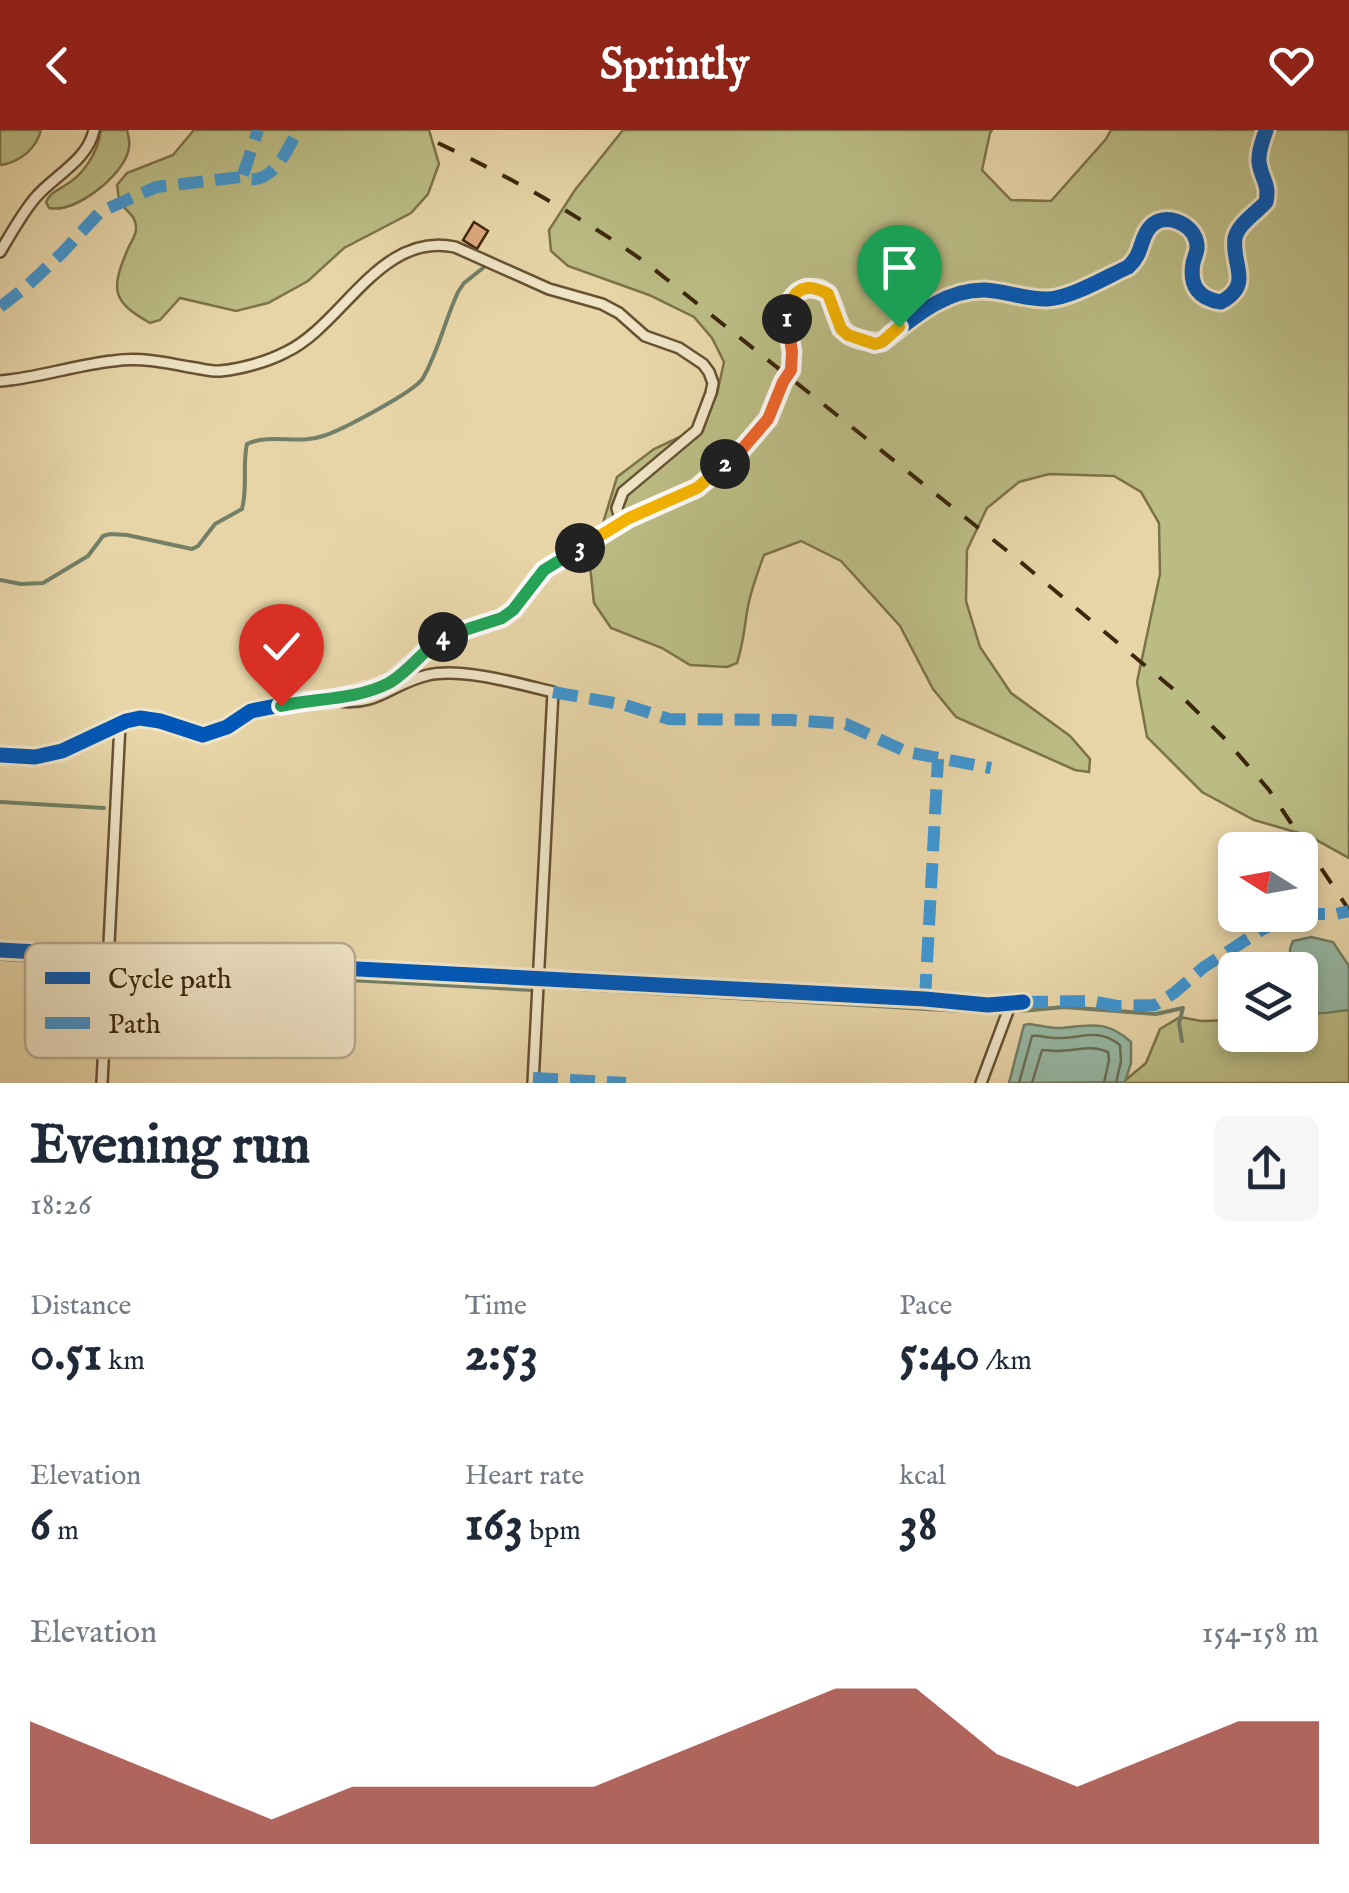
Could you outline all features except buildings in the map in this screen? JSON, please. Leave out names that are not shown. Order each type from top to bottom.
[{"type":"street","points":[[0,252],[34,199],[84,152],[94,130]]},
{"type":"street","points":[[330,700],[392,681],[441,638],[502,618],[513,610],[544,570],[621,523],[697,488],[744,447],[768,419],[791,370],[787,312],[795,295],[806,288],[828,294],[841,329],[848,335],[875,344],[950,296],[982,290],[1048,299],[1064,296],[1128,268],[1136,260],[1149,227],[1158,221],[1172,220],[1184,224],[1194,234],[1198,247],[1192,284],[1200,295],[1221,302],[1236,291],[1239,282],[1235,237],[1266,202],[1268,184],[1259,164],[1266,130]]},
{"type":"street","points":[[0,381],[115,360],[149,360],[217,372],[254,364],[288,352],[400,255],[439,244],[454,247],[549,290],[602,304],[645,336],[679,348],[709,372],[711,393],[697,430],[623,492],[617,508],[621,523]]},
{"type":"street","points":[[0,755],[35,757],[62,751],[140,718],[203,735],[251,711],[306,700],[358,703],[438,674],[499,680],[554,692],[533,1083]]},
{"type":"street","points":[[109,943],[120,724]]},
{"type":"street","points":[[0,950],[25,952]]},
{"type":"street","points":[[355,970],[988,1005],[1017,1002],[982,1083]]},
{"type":"street","points":[[102,1083],[103,1058]]},
{"type":"green space","points":[[0,130],[41,130],[27,153],[2,165]]},
{"type":"green space","points":[[101,130],[127,130],[129,148],[122,164],[105,184],[83,200],[49,208],[46,202],[50,196],[78,176],[89,162]]},
{"type":"green space","points":[[194,130],[429,130],[439,164],[428,194],[411,213],[344,248],[308,281],[268,303],[236,311],[180,298],[160,320],[150,323],[128,309],[118,294],[118,276],[136,229],[135,220],[119,200],[117,185],[127,173],[173,155]]},
{"type":"green space","points":[[623,130],[992,130],[982,170],[1011,200],[1051,201],[1111,130],[1349,130],[1349,858],[1318,841],[1318,832],[1295,832],[1254,820],[1202,792],[1147,737],[1137,682],[1160,574],[1159,523],[1141,492],[1114,476],[1049,474],[1019,482],[987,508],[967,550],[966,601],[980,647],[1011,693],[1070,736],[1090,759],[1089,772],[1075,770],[956,717],[933,689],[900,626],[841,561],[801,541],[764,555],[750,597],[737,663],[727,667],[690,665],[662,648],[611,628],[594,603],[590,566],[617,477],[654,449],[699,428],[717,394],[724,362],[712,338],[694,317],[649,295],[568,266],[551,251],[549,230]]},
{"type":"green space","points":[[1349,1006],[1349,1083],[1122,1083],[1146,1063],[1160,1029],[1180,1017],[1218,1020],[1218,1052],[1318,1052],[1318,1010]]},
{"type":"water","points":[[1311,937],[1333,942],[1349,966],[1349,1010],[1318,1013],[1318,952],[1290,952],[1293,941]]},
{"type":"water","points":[[1024,1025],[1114,1030],[1131,1042],[1131,1063],[1125,1082],[1009,1083]]},
{"type":"waterway","points":[[0,580],[43,583],[88,556],[103,536],[110,534],[192,549],[198,546],[215,524],[242,509],[247,444],[265,439],[304,440],[323,436],[407,392],[423,378],[458,292],[483,268]]},
{"type":"waterway","points":[[0,802],[104,808]]},
{"type":"waterway","points":[[0,959],[25,960]]},
{"type":"waterway","points":[[355,980],[532,990]]},
{"type":"waterway","points":[[544,987],[997,1013]]},
{"type":"waterway","points":[[1021,1011],[1064,1007],[1156,1014],[1183,1008],[1179,1023],[1182,1041]]},
{"type":"railway","points":[[438,143],[544,198],[645,262],[1011,554],[1178,693],[1269,790],[1349,910]]},
{"type":"marked path","points":[[243,175],[258,130]]},
{"type":"marked path","points":[[0,307],[62,253],[100,212],[156,187],[261,178],[276,166],[298,130]]},
{"type":"marked path","points":[[553,692],[625,705],[669,719],[846,724],[907,752],[991,768]]},
{"type":"marked path","points":[[925,999],[938,759]]},
{"type":"marked path","points":[[1318,914],[1349,911]]},
{"type":"marked path","points":[[1023,1002],[1155,1005],[1258,932]]},
{"type":"marked path","points":[[533,1078],[626,1083]]},
{"type":"cycle path","points":[[0,755],[35,757],[62,751],[140,718],[203,735],[227,727],[251,711],[306,700],[330,700],[375,688],[391,681],[441,638],[502,618],[513,610],[544,570],[629,518],[697,488],[744,447],[768,419],[791,370],[787,323],[790,301],[806,288],[828,294],[845,332],[858,339],[882,342],[929,307],[956,294],[985,290],[1048,299],[1078,291],[1128,267],[1151,226],[1170,220],[1189,229],[1196,240],[1192,271],[1197,290],[1221,302],[1231,295],[1239,281],[1237,233],[1266,202],[1259,158],[1266,130]]},
{"type":"cycle path","points":[[0,950],[25,951]]},
{"type":"cycle path","points":[[355,969],[988,1005],[1023,1002]]},
{"type":"route","points":[[281,706],[330,700],[392,681],[441,638],[490,623],[513,610],[544,570],[629,518],[697,488],[744,447],[768,419],[791,370],[787,312],[790,301],[800,290],[811,287],[828,294],[841,329],[848,335],[875,344],[899,327]]}]
